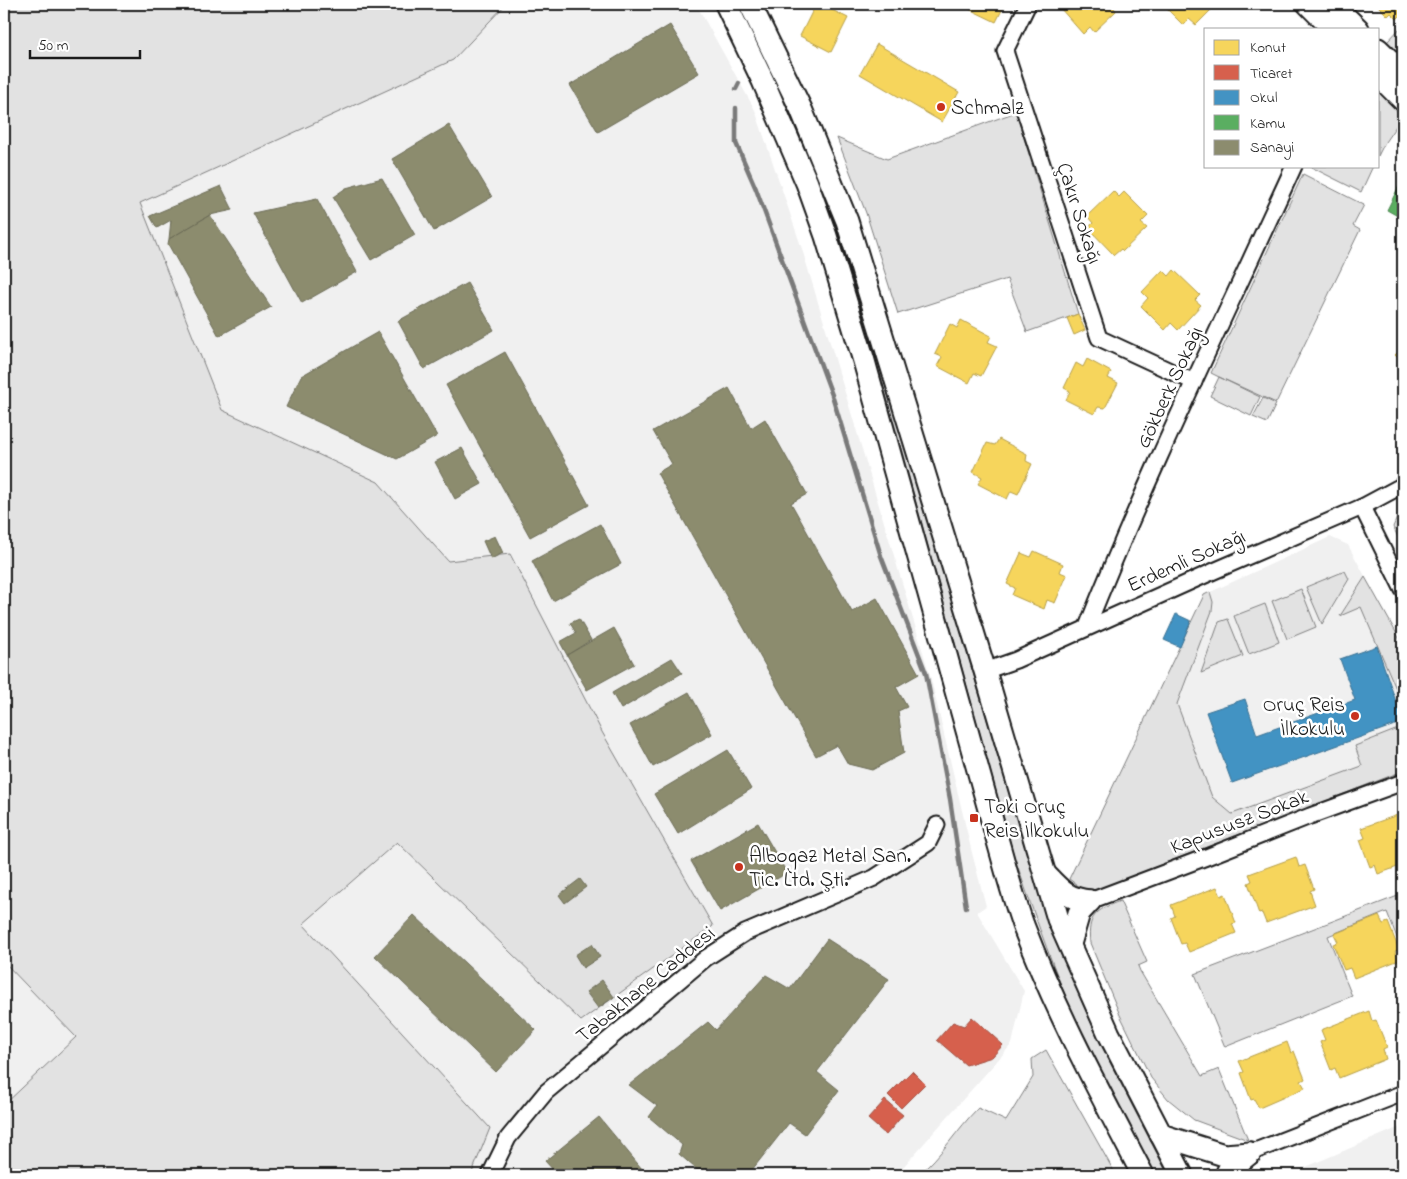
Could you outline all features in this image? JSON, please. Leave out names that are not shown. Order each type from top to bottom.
[{"type":"main road","points":[[726,4],[763,81],[807,183],[826,236],[864,361],[1022,923],[1066,1027],[1143,1175]]},
{"type":"main road","points":[[750,4],[801,109],[847,221],[985,671],[1058,919],[1109,1034],[1182,1175]]},
{"type":"main road","points":[[1308,4],[1332,28]]},
{"type":"main road","points":[[1332,4],[1357,28]]},
{"type":"main road","points":[[1380,51],[1403,73]]},
{"type":"main road","points":[[1380,77],[1403,100]]},
{"type":"main road","points":[[1046,875],[1059,889],[1073,898],[1090,901]]},
{"type":"main road","points":[[1070,944],[1079,914],[1090,901]]},
{"type":"main road","points":[[1161,1135],[1224,1155],[1250,1154]]},
{"type":"main road","points":[[1226,1175],[1228,1171],[1250,1154]]},
{"type":"street","name":"Çakır Sokağı","points":[[1028,4],[1005,51],[1099,338],[1194,382]]},
{"type":"street","name":"Gökberk Sokağı","points":[[1087,627],[1112,565],[1194,382],[1293,168]]},
{"type":"street","name":"Erdemli Sokağı","points":[[985,671],[1016,660],[1362,507],[1403,485]]},
{"type":"street","points":[[1362,507],[1403,590]]},
{"type":"street","name":"Kapususz Sokak","points":[[1090,901],[1403,782]]},
{"type":"street","name":"Tabakhane Caddesi","points":[[490,1175],[508,1138],[546,1092],[706,958],[745,933],[874,878],[928,843],[937,825]]},
{"type":"street","points":[[1250,1154],[1403,1093]]},
{"type":"shaded area","points":[[4,4],[696,4],[755,110],[802,249],[931,679],[986,906],[977,912],[1024,991],[1012,1044],[896,1175],[4,1175]]},
{"type":"shaded area","points":[[4,4],[506,4],[453,60],[140,203],[222,410],[378,482],[448,561],[510,554],[602,732],[713,926],[581,1021],[397,842],[303,924],[490,1128],[471,1175],[4,1175],[4,1105],[76,1037],[4,962]]},
{"type":"shaded area","points":[[1403,25],[1403,58],[1387,42]]},
{"type":"shaded area","points":[[779,81],[842,232],[1053,936],[1101,1045],[1168,1175],[1156,1175],[1099,1068],[1068,1002],[1033,911],[1014,856],[869,333],[839,235],[812,165],[775,83]]},
{"type":"shaded area","points":[[1380,93],[1403,116],[1380,152]]},
{"type":"shaded area","points":[[1016,112],[1078,314],[1027,332],[1007,279],[898,314],[866,213],[837,138],[887,159]]},
{"type":"shaded area","points":[[1313,168],[1372,168],[1361,192]]},
{"type":"shaded area","points":[[1303,174],[1364,205],[1353,226],[1360,230],[1276,403],[1211,373]]},
{"type":"shaded area","points":[[1219,377],[1260,397],[1251,416],[1210,396]]},
{"type":"shaded area","points":[[1263,398],[1276,404],[1267,423],[1253,417]]},
{"type":"shaded area","points":[[1403,505],[1403,547],[1393,527]]},
{"type":"shaded area","points":[[1330,537],[1348,545],[1403,645],[1403,771],[1069,879],[1204,595]]},
{"type":"shaded area","points":[[1345,571],[1349,579],[1322,624],[1306,587]]},
{"type":"shaded area","points":[[1365,577],[1403,645],[1403,705],[1361,607],[1340,616]]},
{"type":"shaded area","points":[[1301,589],[1316,627],[1287,639],[1272,601]]},
{"type":"shaded area","points":[[1210,592],[1213,602],[1212,611],[1177,704],[1212,797],[1232,814],[1362,766],[1355,746],[1403,727],[1403,771],[1088,893],[1069,879],[1204,595]]},
{"type":"shaded area","points":[[1265,604],[1279,642],[1249,654],[1234,616]]},
{"type":"shaded area","points":[[1228,619],[1243,656],[1201,673],[1219,622]]},
{"type":"shaded area","points":[[1403,894],[1403,953],[1387,912],[1328,936],[1352,996],[1225,1047],[1195,974]]},
{"type":"shaded area","points":[[1120,901],[1147,962],[1138,966],[1140,971],[1202,1076],[1219,1069],[1248,1140],[1194,1120],[1168,1099],[1151,1078],[1120,1015],[1090,943],[1090,926],[1095,915],[1099,911]]},
{"type":"shaded area","points":[[1046,1050],[1116,1175],[918,1175],[934,1160],[978,1108],[1006,1121],[1033,1077],[1032,1059]]},
{"type":"shaded area","points":[[1400,1127],[1403,1129],[1403,1175],[1287,1175]]},
{"type":"building: Konut","points":[[816,4],[820,4],[848,18],[831,52],[800,36]]},
{"type":"building: Konut","points":[[971,4],[1005,4],[996,22],[969,9]]},
{"type":"building: Konut","points":[[1065,4],[1111,4],[1116,11],[1094,32],[1090,27],[1083,34],[1060,8]]},
{"type":"building: Konut","points":[[1162,4],[1217,4],[1196,25],[1189,19],[1183,25]]},
{"type":"building: Konut","points":[[1376,4],[1403,4],[1403,13],[1397,19],[1391,13],[1388,16]]},
{"type":"building: Konut","points":[[877,44],[959,92],[942,122],[860,74]]},
{"type":"building: Konut","points":[[1113,191],[1119,197],[1124,192],[1148,216],[1141,223],[1147,228],[1123,251],[1121,249],[1114,255],[1088,228],[1093,223],[1087,216]]},
{"type":"building: Konut","points":[[1163,270],[1169,276],[1174,270],[1200,295],[1195,300],[1201,305],[1178,330],[1171,323],[1165,330],[1141,306],[1148,298],[1142,292]]},
{"type":"building: Konut","points":[[1078,314],[1085,330],[1074,335],[1067,318]]},
{"type":"building: Konut","points":[[961,320],[991,336],[988,342],[997,346],[981,376],[974,373],[969,383],[937,366],[942,357],[935,354],[950,324],[957,328]]},
{"type":"building: Konut","points":[[1403,347],[1403,363],[1395,355]]},
{"type":"building: Konut","points":[[1087,359],[1111,372],[1108,378],[1118,383],[1105,408],[1098,407],[1094,414],[1066,400],[1070,391],[1064,388],[1076,363],[1083,367]]},
{"type":"building: Konut","points":[[999,439],[1027,454],[1026,461],[1032,464],[1018,494],[1011,491],[1007,499],[978,484],[982,477],[973,472],[987,443],[995,445]]},
{"type":"building: Konut","points":[[1034,551],[1063,564],[1060,572],[1067,575],[1055,603],[1047,600],[1044,609],[1012,595],[1015,588],[1007,584],[1021,553],[1031,557]]},
{"type":"building: Konut","points":[[1403,813],[1403,865],[1378,874],[1375,865],[1370,867],[1360,840],[1365,838],[1361,828]]},
{"type":"building: Konut","points":[[1296,857],[1299,867],[1305,865],[1314,889],[1310,891],[1315,905],[1266,923],[1262,913],[1259,914],[1248,883],[1252,881],[1249,874]]},
{"type":"building: Konut","points":[[1217,887],[1221,896],[1225,894],[1236,923],[1232,924],[1236,933],[1189,952],[1185,943],[1181,944],[1171,918],[1175,916],[1171,905]]},
{"type":"building: Konut","points":[[1379,916],[1383,924],[1388,922],[1399,950],[1395,951],[1399,960],[1354,978],[1350,968],[1344,970],[1333,944],[1338,942],[1334,934]]},
{"type":"building: Konut","points":[[1369,1011],[1372,1021],[1376,1020],[1387,1047],[1383,1049],[1386,1059],[1339,1078],[1335,1068],[1331,1070],[1320,1042],[1325,1040],[1321,1030]]},
{"type":"building: Konut","points":[[1287,1042],[1291,1053],[1294,1051],[1305,1079],[1301,1081],[1305,1088],[1259,1108],[1254,1099],[1251,1100],[1241,1073],[1244,1072],[1239,1061]]},
{"type":"building: Ticaret","points":[[972,1017],[1003,1045],[992,1057],[966,1065],[937,1040],[953,1022],[964,1026]]},
{"type":"building: Ticaret","points":[[912,1071],[925,1084],[901,1108],[888,1095]]},
{"type":"building: Ticaret","points":[[885,1100],[903,1115],[886,1135],[868,1119]]},
{"type":"building: Okul","points":[[1176,614],[1191,621],[1180,647],[1164,640]]},
{"type":"building: Okul","name":"Oruç Reis İlkokulu","points":[[1377,646],[1403,722],[1232,783],[1206,712],[1245,699],[1257,735],[1355,700],[1340,659]]},
{"type":"building: Kamu","points":[[1403,178],[1403,219],[1387,210]]},
{"type":"building: Sanayi","points":[[670,25],[699,73],[598,132],[570,85]]},
{"type":"building: Sanayi","points":[[449,125],[492,197],[434,231],[392,159]]},
{"type":"building: Sanayi","points":[[382,178],[415,235],[371,260],[333,197],[346,188]]},
{"type":"building: Sanayi","points":[[221,186],[233,210],[210,215],[169,239],[171,220],[157,228],[150,216]]},
{"type":"building: Sanayi","points":[[317,199],[357,272],[302,303],[253,213]]},
{"type":"building: Sanayi","points":[[210,215],[271,307],[219,336],[168,244],[169,239]]},
{"type":"building: Sanayi","points":[[467,283],[494,330],[424,369],[398,321]]},
{"type":"building: Sanayi","points":[[378,332],[437,436],[397,459],[286,407],[301,376]]},
{"type":"building: Sanayi","points":[[505,352],[589,505],[530,537],[446,385]]},
{"type":"building: Sanayi","points":[[729,388],[751,428],[765,419],[807,494],[791,503],[852,612],[877,598],[919,674],[896,687],[907,707],[898,711],[904,753],[872,770],[848,764],[837,745],[816,756],[657,473],[672,464],[653,431]]},
{"type":"building: Sanayi","points":[[462,448],[482,484],[455,499],[435,462]]},
{"type":"building: Sanayi","points":[[600,524],[621,564],[553,601],[532,561]]},
{"type":"building: Sanayi","points":[[495,536],[503,553],[491,559],[483,541]]},
{"type":"building: Sanayi","points":[[579,619],[591,640],[567,655],[560,642],[576,633],[570,623]]},
{"type":"building: Sanayi","points":[[614,628],[634,664],[587,690],[567,655]]},
{"type":"building: Sanayi","points":[[672,658],[682,673],[621,709],[612,693]]},
{"type":"building: Sanayi","points":[[689,692],[712,734],[653,767],[630,725]]},
{"type":"building: Sanayi","points":[[728,750],[751,789],[678,834],[654,794]]},
{"type":"building: Sanayi","name":"Albogaz Metal San. Tic. Ltd. Şti.","points":[[758,823],[787,873],[720,911],[691,861]]},
{"type":"building: Sanayi","points":[[580,879],[586,887],[565,903],[559,895]]},
{"type":"building: Sanayi","points":[[414,915],[536,1030],[496,1072],[375,956]]},
{"type":"building: Sanayi","points":[[827,939],[889,979],[817,1072],[839,1090],[805,1134],[789,1123],[748,1175],[719,1175],[715,1172],[714,1175],[703,1175],[679,1154],[682,1145],[649,1117],[657,1106],[629,1085],[708,1022],[716,1030],[766,975],[790,989]]},
{"type":"building: Sanayi","points":[[592,944],[600,957],[583,968],[575,955]]},
{"type":"building: Sanayi","points":[[602,980],[614,997],[598,1008],[586,992]]},
{"type":"building: Sanayi","points":[[599,1117],[647,1175],[554,1175],[556,1173],[545,1161]]},
{"type":"building: Sanayi","points":[[1366,1172],[1367,1175],[1345,1175]]},
{"type":"waterway","points":[[736,89],[739,83]]},
{"type":"waterway","points":[[736,108],[736,143],[756,189],[832,395],[881,556],[926,673],[950,799],[966,907]]},
{"type":"place","name":"Schmalz","points":[[941,107]]},
{"type":"place","name":"Oruç Reis İlkokulu","points":[[1355,716]]},
{"type":"place","name":"Toki Oruç Reis İlkokulu","points":[[974,818]]},
{"type":"place","name":"Albogaz Metal San. Tic. Ltd. Şti.","points":[[739,867]]}]
